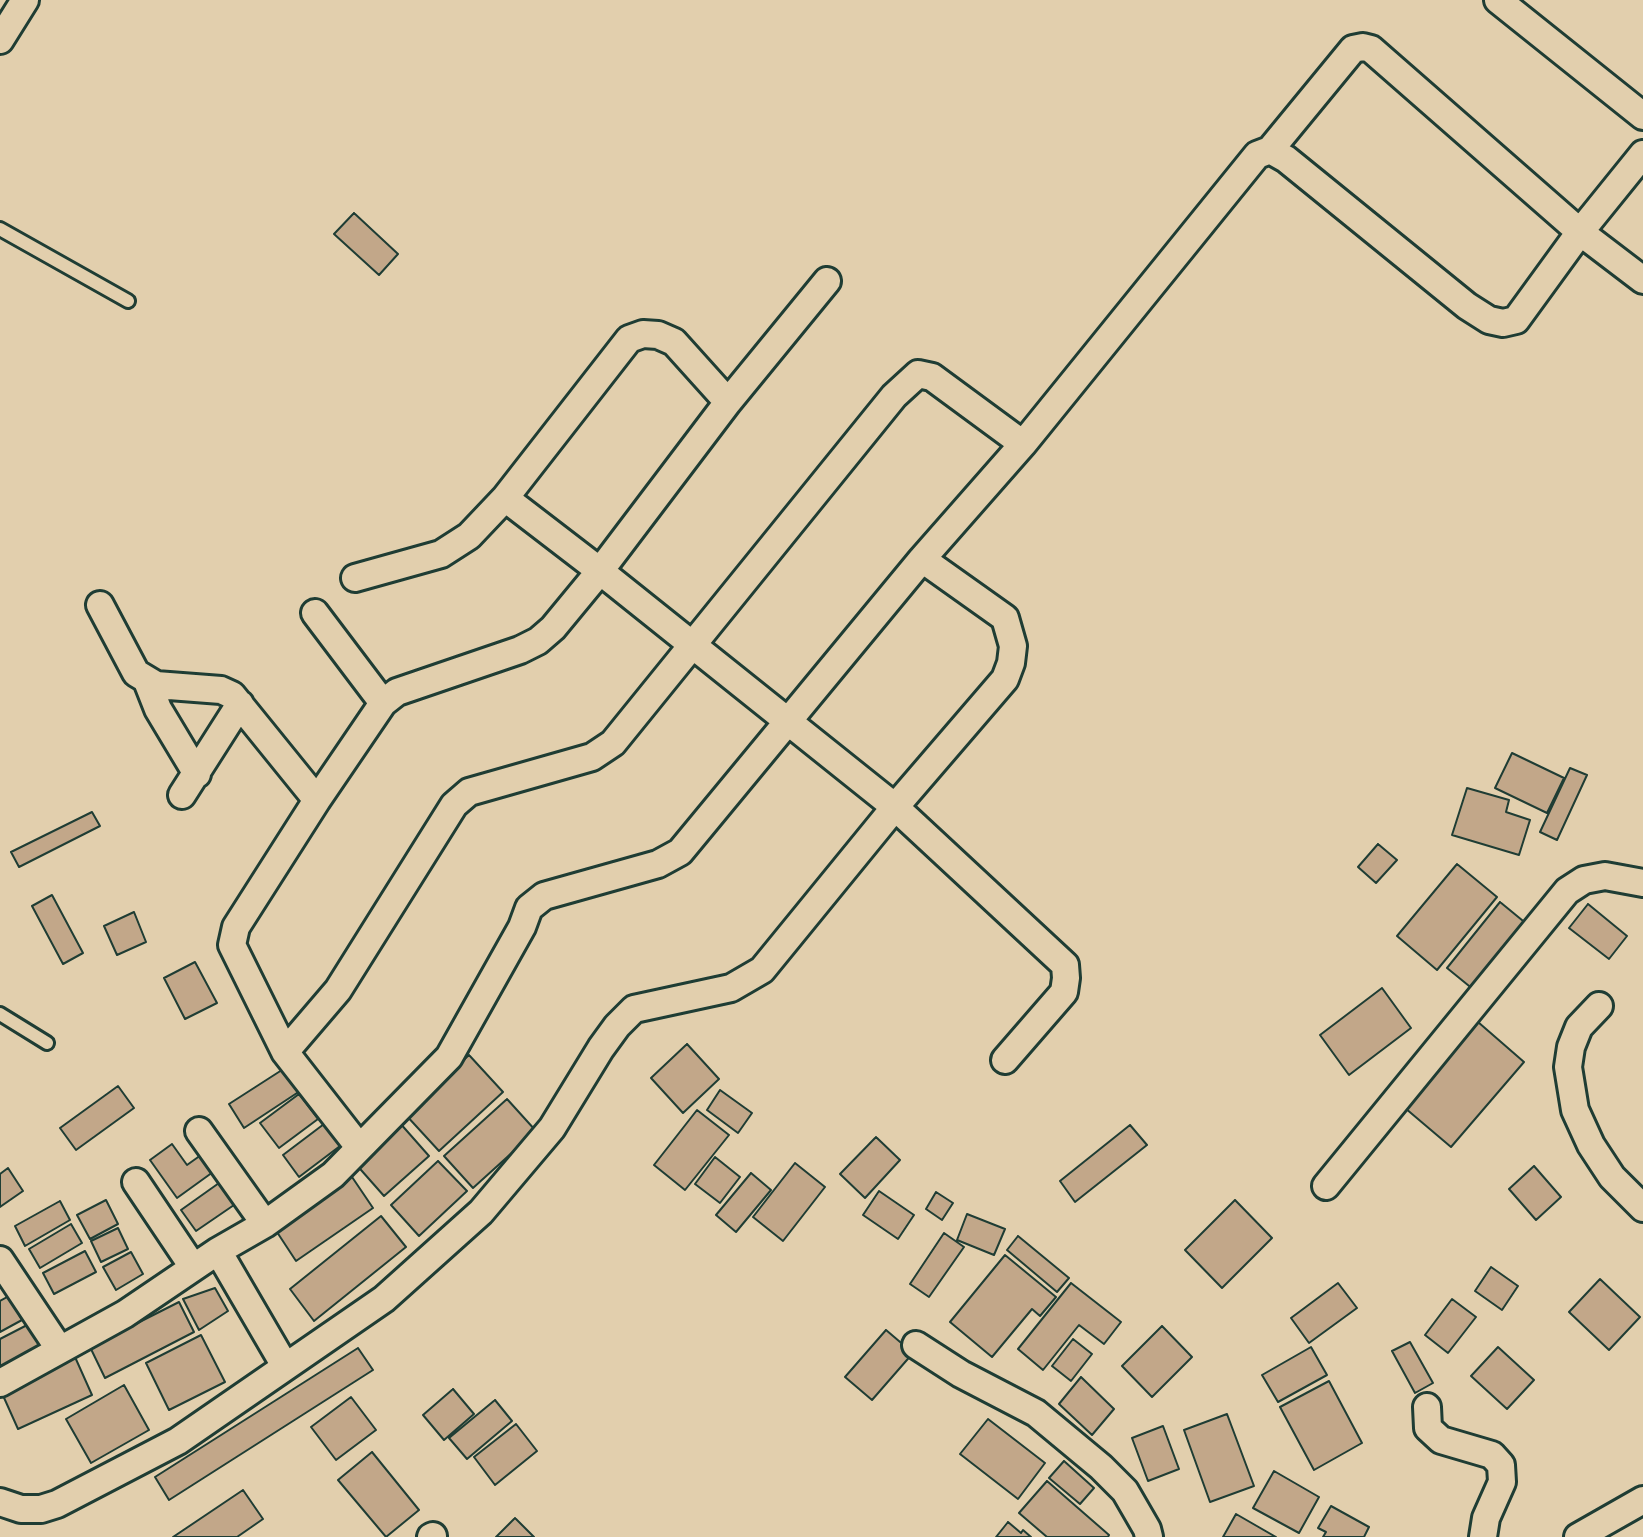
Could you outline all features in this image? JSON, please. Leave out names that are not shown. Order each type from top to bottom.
[{"type":"street","points":[[0,40],[25,0]]},
{"type":"street","points":[[1498,0],[1643,116]]},
{"type":"street","points":[[0,1383],[125,1314],[193,1267],[265,1224],[333,1175],[449,1057],[522,927],[529,908],[544,896],[658,864],[680,852],[922,559],[1023,444],[1257,155],[1270,150],[1353,49],[1363,47],[1371,50],[1580,232],[1643,280]]},
{"type":"street","points":[[1270,150],[1286,159],[1467,306],[1489,320],[1503,323],[1516,320],[1580,232],[1643,154]]},
{"type":"street","points":[[359,1147],[285,1052],[232,945],[236,927],[243,914],[383,703],[397,692],[520,650],[538,641],[552,628],[600,571],[728,402],[827,281]]},
{"type":"street","points":[[355,578],[441,554],[469,536],[505,498],[629,340],[643,334],[658,335],[674,342],[728,402]]},
{"type":"street","points":[[285,1052],[338,990],[454,805],[469,792],[592,757],[613,743],[894,396],[918,374],[932,377],[1023,444]]},
{"type":"street","points":[[505,498],[895,807],[1065,965],[1064,992],[1005,1060]]},
{"type":"street","points":[[0,1502],[21,1509],[41,1509],[57,1504],[178,1441],[384,1299],[481,1212],[552,1128],[601,1048],[634,1009],[732,988],[761,970],[1005,679],[1013,646],[1005,618],[922,559]]},
{"type":"street","points":[[100,605],[136,673],[156,685],[221,690],[232,695],[317,800]]},
{"type":"street","points":[[314,613],[383,703]]},
{"type":"street","points":[[147,681],[190,784],[240,704]]},
{"type":"street","points":[[1326,1186],[1567,891],[1584,880],[1605,876],[1643,883]]},
{"type":"street","points":[[1599,1006],[1579,1027],[1571,1047],[1569,1067],[1576,1110],[1591,1145],[1612,1177],[1643,1208]]},
{"type":"street","points":[[200,1131],[265,1224]]},
{"type":"street","points":[[136,1182],[193,1267]]},
{"type":"street","points":[[218,1251],[285,1366]]},
{"type":"street","points":[[0,1260],[60,1350]]},
{"type":"street","points":[[916,1345],[961,1374],[1036,1413],[1125,1491],[1149,1537]]},
{"type":"street","points":[[1427,1407],[1428,1428],[1441,1440],[1492,1455],[1501,1465],[1502,1482],[1486,1518],[1483,1537]]},
{"type":"street","points":[[1578,1537],[1643,1500]]},
{"type":"lane","points":[[0,229],[128,301]]},
{"type":"lane","points":[[0,1014],[47,1043]]},
{"type":"building","points":[[354,213],[398,254],[379,275],[334,234]]},
{"type":"building","points":[[1512,753],[1564,778],[1547,813],[1495,788]]},
{"type":"building","points":[[1570,768],[1587,775],[1557,840],[1540,832]]},
{"type":"building","points":[[1467,788],[1509,800],[1506,812],[1530,820],[1519,855],[1452,835]]},
{"type":"building","points":[[92,812],[100,826],[19,867],[11,852]]},
{"type":"building","points":[[1378,844],[1397,860],[1376,883],[1358,867]]},
{"type":"building","points":[[1457,864],[1497,897],[1437,970],[1397,936]]},
{"type":"building","points":[[52,895],[83,953],[63,964],[32,906]]},
{"type":"building","points":[[1500,902],[1528,925],[1474,990],[1447,968]]},
{"type":"building","points":[[1588,904],[1627,936],[1609,959],[1569,928]]},
{"type":"building","points":[[134,912],[146,942],[117,955],[104,926]]},
{"type":"building","points":[[195,962],[217,1003],[185,1019],[164,978]]},
{"type":"building","points":[[1382,988],[1411,1028],[1349,1075],[1320,1035]]},
{"type":"building","points":[[1478,1022],[1524,1062],[1451,1147],[1405,1108]]},
{"type":"building","points":[[687,1044],[719,1079],[683,1113],[651,1078]]},
{"type":"building","points":[[469,1055],[503,1092],[439,1151],[405,1114]]},
{"type":"building","points":[[285,1068],[300,1091],[244,1128],[229,1104]]},
{"type":"building","points":[[118,1086],[134,1108],[76,1150],[60,1128]]},
{"type":"building","points":[[720,1090],[752,1113],[738,1133],[707,1110]]},
{"type":"building","points":[[299,1094],[318,1119],[279,1148],[260,1123]]},
{"type":"building","points":[[507,1099],[536,1131],[473,1188],[444,1156]]},
{"type":"building","points":[[697,1110],[729,1135],[685,1190],[654,1165]]},
{"type":"building","points":[[399,1122],[429,1156],[384,1196],[354,1162]]},
{"type":"building","points":[[324,1124],[340,1146],[299,1177],[283,1155]]},
{"type":"building","points":[[1130,1125],[1147,1145],[1075,1202],[1060,1181]]},
{"type":"building","points":[[876,1137],[900,1160],[865,1198],[840,1174]]},
{"type":"building","points":[[172,1144],[187,1165],[201,1155],[213,1172],[177,1198],[150,1160]]},
{"type":"building","points":[[715,1157],[740,1177],[720,1203],[695,1184]]},
{"type":"building","points":[[438,1161],[467,1191],[419,1236],[391,1205]]},
{"type":"building","points":[[795,1163],[825,1187],[783,1241],[753,1217]]},
{"type":"building","points":[[1534,1166],[1561,1197],[1536,1220],[1509,1189]]},
{"type":"building","points":[[8,1168],[23,1191],[0,1207],[0,1174]]},
{"type":"building","points":[[751,1173],[771,1190],[736,1232],[716,1215]]},
{"type":"building","points":[[350,1174],[373,1208],[296,1261],[273,1226]]},
{"type":"building","points":[[219,1183],[234,1205],[196,1231],[181,1210]]},
{"type":"building","points":[[879,1191],[914,1215],[898,1239],[863,1215]]},
{"type":"building","points":[[936,1192],[953,1203],[942,1220],[926,1209]]},
{"type":"building","points":[[106,1200],[118,1224],[90,1239],[77,1215]]},
{"type":"building","points":[[1235,1200],[1272,1238],[1222,1288],[1185,1250]]},
{"type":"building","points":[[60,1201],[70,1220],[25,1246],[15,1226]]},
{"type":"building","points":[[967,1214],[1005,1229],[994,1255],[957,1240]]},
{"type":"building","points":[[381,1216],[406,1247],[314,1321],[290,1289]]},
{"type":"building","points":[[71,1224],[82,1243],[40,1268],[29,1249]]},
{"type":"building","points":[[118,1228],[128,1249],[101,1262],[91,1241]]},
{"type":"building","points":[[944,1233],[964,1247],[929,1297],[910,1284]]},
{"type":"building","points":[[1018,1236],[1069,1278],[1057,1292],[1007,1250]]},
{"type":"building","points":[[85,1251],[96,1272],[54,1294],[43,1273]]},
{"type":"building","points":[[131,1252],[143,1274],[116,1290],[103,1267]]},
{"type":"building","points":[[1005,1255],[1056,1297],[1040,1316],[1032,1309],[992,1357],[950,1322]]},
{"type":"building","points":[[1491,1267],[1518,1286],[1502,1310],[1475,1291]]},
{"type":"building","points":[[1600,1279],[1640,1317],[1609,1350],[1569,1312]]},
{"type":"building","points":[[1071,1283],[1121,1322],[1104,1344],[1079,1325],[1043,1370],[1018,1349]]},
{"type":"building","points":[[1338,1283],[1357,1308],[1309,1343],[1291,1318]]},
{"type":"building","points":[[215,1288],[228,1311],[199,1330],[183,1299]]},
{"type":"building","points":[[9,1296],[22,1320],[0,1332],[0,1301]]},
{"type":"building","points":[[1452,1299],[1476,1317],[1448,1353],[1425,1335]]},
{"type":"building","points":[[179,1302],[194,1332],[105,1378],[90,1347]]},
{"type":"building","points":[[31,1323],[45,1348],[0,1371],[0,1339]]},
{"type":"building","points":[[1162,1326],[1192,1357],[1152,1397],[1122,1366]]},
{"type":"building","points":[[886,1330],[913,1353],[872,1400],[845,1377]]},
{"type":"building","points":[[201,1335],[225,1382],[169,1410],[146,1363]]},
{"type":"building","points":[[1073,1339],[1092,1354],[1071,1381],[1052,1366]]},
{"type":"building","points":[[1410,1342],[1433,1383],[1415,1393],[1392,1351]]},
{"type":"building","points":[[1311,1347],[1327,1375],[1278,1402],[1262,1375]]},
{"type":"building","points":[[1498,1347],[1534,1380],[1507,1409],[1471,1376]]},
{"type":"building","points":[[358,1348],[373,1370],[169,1500],[155,1477]]},
{"type":"building","points":[[75,1357],[92,1395],[18,1429],[1,1391]]},
{"type":"building","points":[[1081,1377],[1114,1409],[1092,1435],[1059,1404]]},
{"type":"building","points":[[1329,1381],[1362,1443],[1314,1470],[1280,1407]]},
{"type":"building","points":[[124,1385],[149,1430],[91,1463],[66,1419]]},
{"type":"building","points":[[453,1389],[474,1414],[444,1440],[423,1415]]},
{"type":"building","points":[[351,1397],[376,1430],[336,1460],[311,1427]]},
{"type":"building","points":[[495,1400],[512,1421],[467,1459],[449,1438]]},
{"type":"building","points":[[1227,1414],[1254,1486],[1210,1502],[1184,1430]]},
{"type":"building","points":[[988,1419],[1045,1463],[1018,1499],[960,1454]]},
{"type":"building","points":[[516,1424],[537,1451],[495,1485],[474,1457]]},
{"type":"building","points":[[1163,1426],[1179,1469],[1148,1481],[1132,1438]]},
{"type":"building","points":[[372,1452],[419,1510],[386,1537],[338,1480]]},
{"type":"building","points":[[1064,1461],[1094,1488],[1080,1504],[1049,1478]]},
{"type":"building","points":[[1274,1471],[1319,1497],[1299,1533],[1253,1508]]},
{"type":"building","points":[[1047,1481],[1109,1535],[1108,1537],[1047,1537],[1019,1513]]},
{"type":"building","points":[[243,1490],[263,1519],[237,1537],[173,1537]]},
{"type":"building","points":[[1331,1506],[1369,1527],[1364,1537],[1323,1537],[1326,1532],[1318,1528]]},
{"type":"building","points":[[1236,1514],[1276,1537],[1223,1537]]},
{"type":"building","points":[[515,1518],[534,1537],[496,1537]]},
{"type":"building","points":[[1008,1522],[1021,1533],[1023,1530],[1031,1537],[996,1537]]}]
